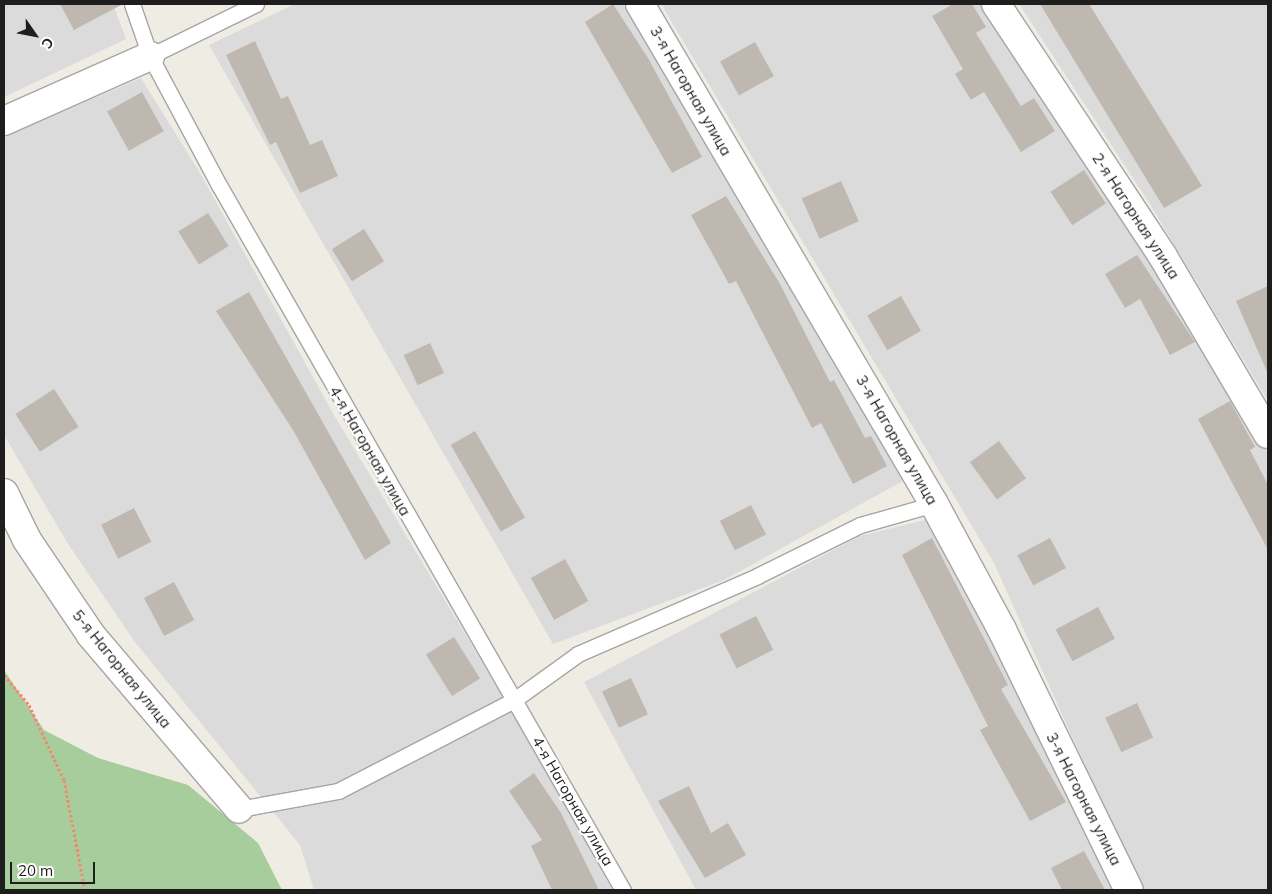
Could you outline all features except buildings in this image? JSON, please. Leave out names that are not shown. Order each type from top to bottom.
[{"type":"street","name":"3-я Нагорная улица","points":[[640,4],[934,504],[1002,630],[1129,890]]},
{"type":"street","name":"2-я Нагорная улица","points":[[996,4],[1162,255],[1268,434]]},
{"type":"street","points":[[4,121],[150,56]]},
{"type":"street","name":"5-я Нагорная улица","points":[[4,493],[27,540],[91,635],[239,809]]},
{"type":"lane","name":"4-я Нагорная улица","points":[[132,4],[150,56],[223,194],[623,890]]},
{"type":"lane","points":[[150,56],[256,4]]},
{"type":"lane","points":[[239,809],[338,791],[514,700],[578,654],[758,576],[860,525],[934,504]]},
{"type":"path","points":[[4,675],[29,705],[64,780],[85,890]]},
{"type":"shaded area","points":[[4,4],[113,4],[126,39],[4,97]]},
{"type":"shaded area","points":[[295,4],[627,4],[903,481],[724,580],[553,644],[209,45]]},
{"type":"shaded area","points":[[661,4],[984,4],[1110,194],[1268,454],[1268,890],[1141,890],[994,563]]},
{"type":"shaded area","points":[[1019,4],[1268,4],[1268,401],[1148,201]]},
{"type":"shaded area","points":[[141,78],[200,173],[334,415],[564,799],[612,890],[314,890],[300,845],[135,642],[68,544],[4,435],[4,137]]},
{"type":"shaded area","points":[[933,518],[1121,890],[696,890],[584,682],[860,536]]},
{"type":"green space","points":[[4,670],[44,730],[98,758],[188,785],[258,843],[282,890],[4,890]]}]
